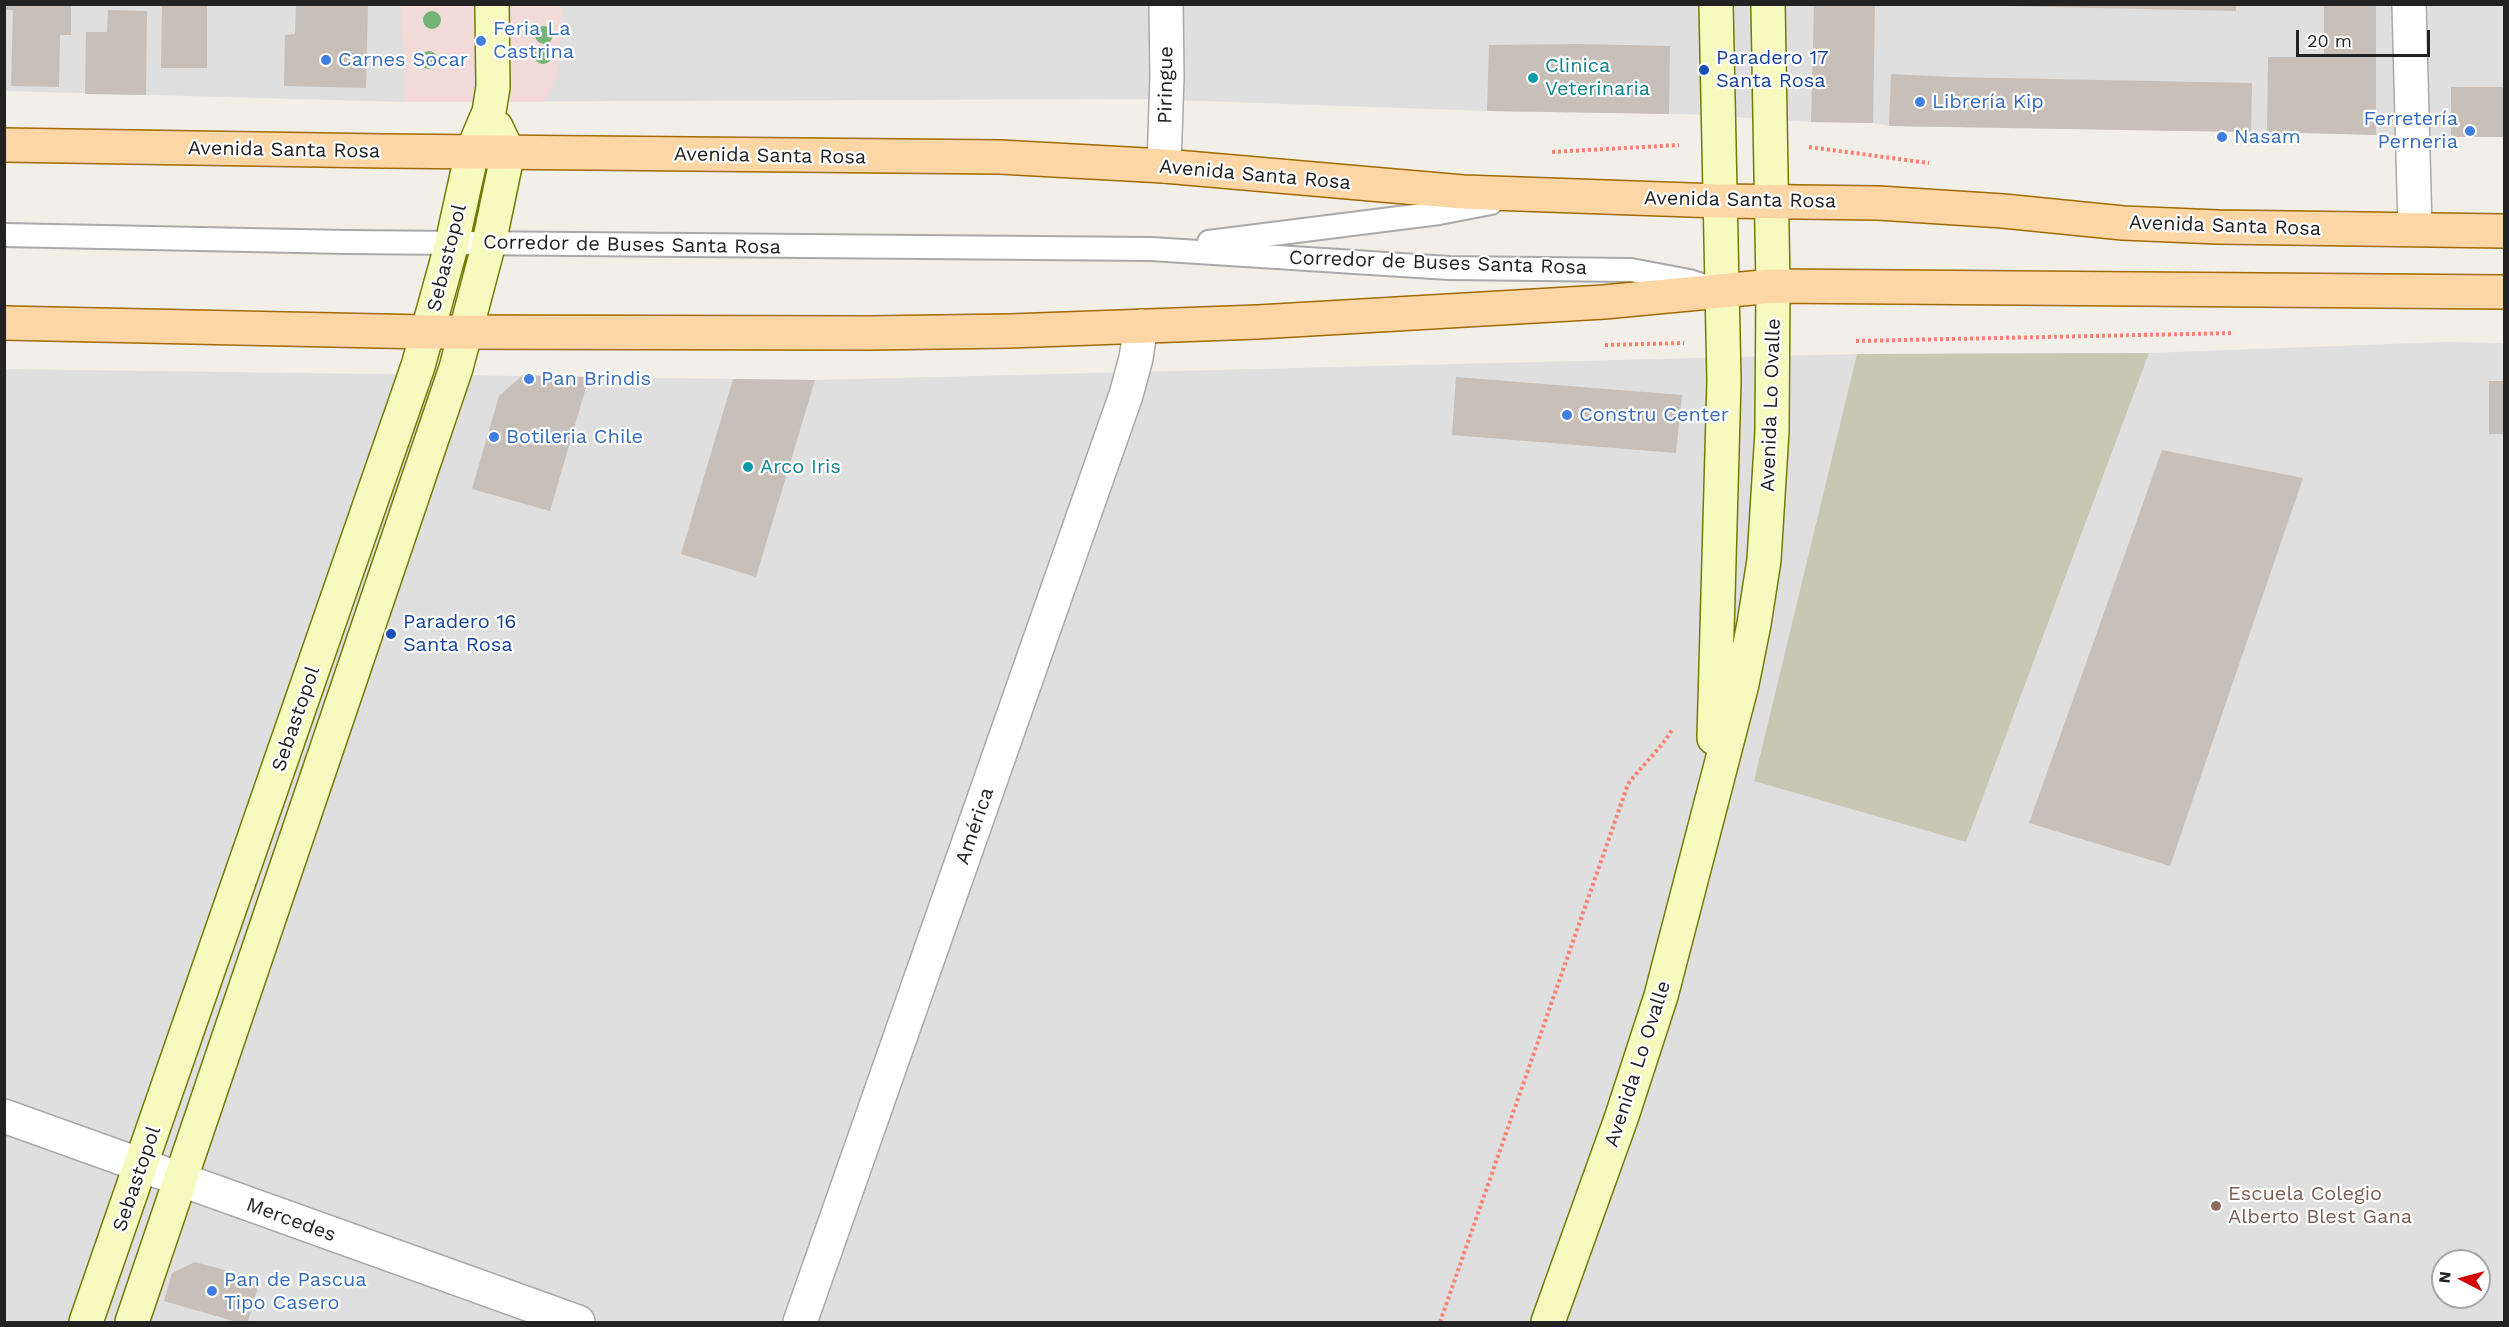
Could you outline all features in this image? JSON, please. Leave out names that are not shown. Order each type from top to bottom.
[{"type":"main road","name":"Avenida Santa Rosa","points":[[4,145],[1000,157],[1164,166],[1374,185],[1533,195],[1910,205],[2123,223],[2217,227],[2505,231]]},
{"type":"main road","points":[[4,323],[427,332],[869,333],[1141,326],[1535,306],[1773,286],[2505,292]]},
{"type":"street","name":"Sebastopol","points":[[86,1323],[413,381],[452,243],[472,152],[489,112],[494,87],[492,4]]},
{"type":"street","name":"Piringue","points":[[1164,166],[1167,76],[1166,4]]},
{"type":"street","name":"Avenida Lo Ovalle","points":[[1712,800],[1724,381],[1716,4]]},
{"type":"street","name":"Avenida Lo Ovalle","points":[[1548,1323],[1622,1116],[1661,996],[1742,684],[1764,560],[1772,431],[1773,286],[1768,4]]},
{"type":"street","points":[[2409,4],[2415,229]]},
{"type":"street","points":[[489,112],[508,152]]},
{"type":"street","name":"Sebastopol","points":[[132,1323],[466,332],[489,243],[508,152]]},
{"type":"street","name":"América","points":[[800,1323],[1126,395],[1136,358],[1141,326]]},
{"type":"street","name":"Mercedes","points":[[4,1116],[579,1323]]},
{"type":"lane","name":"Corredor de Buses Santa Rosa","points":[[1151,249],[1439,213],[1533,195]]},
{"type":"lane","name":"Corredor de Buses Santa Rosa","points":[[4,235],[452,243],[1151,249],[1449,268],[1631,270],[1689,280],[1723,292]]},
{"type":"path","points":[[1770,142],[1938,164]]},
{"type":"path","points":[[1856,341],[2245,333]]},
{"type":"path","points":[[1440,1323],[1622,803]]},
{"type":"shaded area","points":[[5,4],[2504,5],[2504,137],[1889,126],[1873,123],[1811,122],[1686,114],[1487,111],[1143,99],[405,102],[5,91]]},
{"type":"shaded area","name":"Feria La Castrina","points":[[401,5],[563,5],[557,77],[544,102],[405,102]]},
{"type":"shaded area","points":[[2444,342],[2504,343],[2504,1322],[5,1322],[5,369],[815,380],[1857,354],[2149,353]]},
{"type":"shaded area","points":[[2149,353],[1966,842],[1754,781],[1857,354]]},
{"type":"building","points":[[4,4],[71,4],[71,35],[60,35],[59,87],[11,86],[13,10],[4,10]]},
{"type":"building","points":[[162,4],[207,4],[207,68],[161,68]]},
{"type":"building","name":"Carnes Socar","points":[[296,4],[368,4],[366,88],[284,86],[285,35],[295,34]]},
{"type":"building","points":[[1814,4],[1875,4],[1873,123],[1811,122]]},
{"type":"building","points":[[2004,4],[2236,4],[2236,11],[2004,6]]},
{"type":"building","points":[[2324,4],[2376,4],[2376,135],[2267,132],[2268,57],[2324,57]]},
{"type":"building","points":[[108,10],[147,11],[146,95],[85,94],[86,32],[107,32]]},
{"type":"building","points":[[1489,45],[1670,46],[1669,114],[1487,111]]},
{"type":"building","points":[[1891,74],[2252,83],[2251,132],[1889,126]]},
{"type":"building","points":[[2451,87],[2504,87],[2504,137],[2451,137]]},
{"type":"building","points":[[523,375],[589,377],[550,511],[472,489],[499,396]]},
{"type":"building","name":"Constru Center","points":[[1456,377],[1682,395],[1676,453],[1452,435]]},
{"type":"building","name":"Arco Iris","points":[[733,379],[815,380],[756,577],[681,554]]},
{"type":"building","points":[[2489,381],[2504,381],[2504,434],[2489,434]]},
{"type":"building","points":[[2162,450],[2303,478],[2170,866],[2029,823]]},
{"type":"building","name":"Pan de Pascua Tipo Casero","points":[[195,1262],[260,1280],[248,1322],[237,1322],[164,1301],[172,1273]]},
{"type":"place","name":"Feria La Castrina","points":[[481,41]]},
{"type":"place","name":"Carnes Socar","points":[[326,60]]},
{"type":"place","name":"Paradero 17 Santa Rosa","points":[[1704,70]]},
{"type":"place","name":"Clinica Veterinaria","points":[[1533,78]]},
{"type":"place","name":"Librería Kip","points":[[1920,102]]},
{"type":"place","name":"Ferretería Perneria","points":[[2470,131]]},
{"type":"place","name":"Nasam","points":[[2222,137]]},
{"type":"place","name":"Pan Brindis","points":[[529,379]]},
{"type":"place","name":"Constru Center","points":[[1567,415]]},
{"type":"place","name":"Botileria Chile","points":[[494,437]]},
{"type":"place","name":"Arco Iris","points":[[748,467]]},
{"type":"place","name":"Paradero 16 Santa Rosa","points":[[391,634]]},
{"type":"place","name":"Escuela Colegio Alberto Blest Gana","points":[[2216,1206]]},
{"type":"place","name":"Pan de Pascua Tipo Casero","points":[[212,1291]]}]
